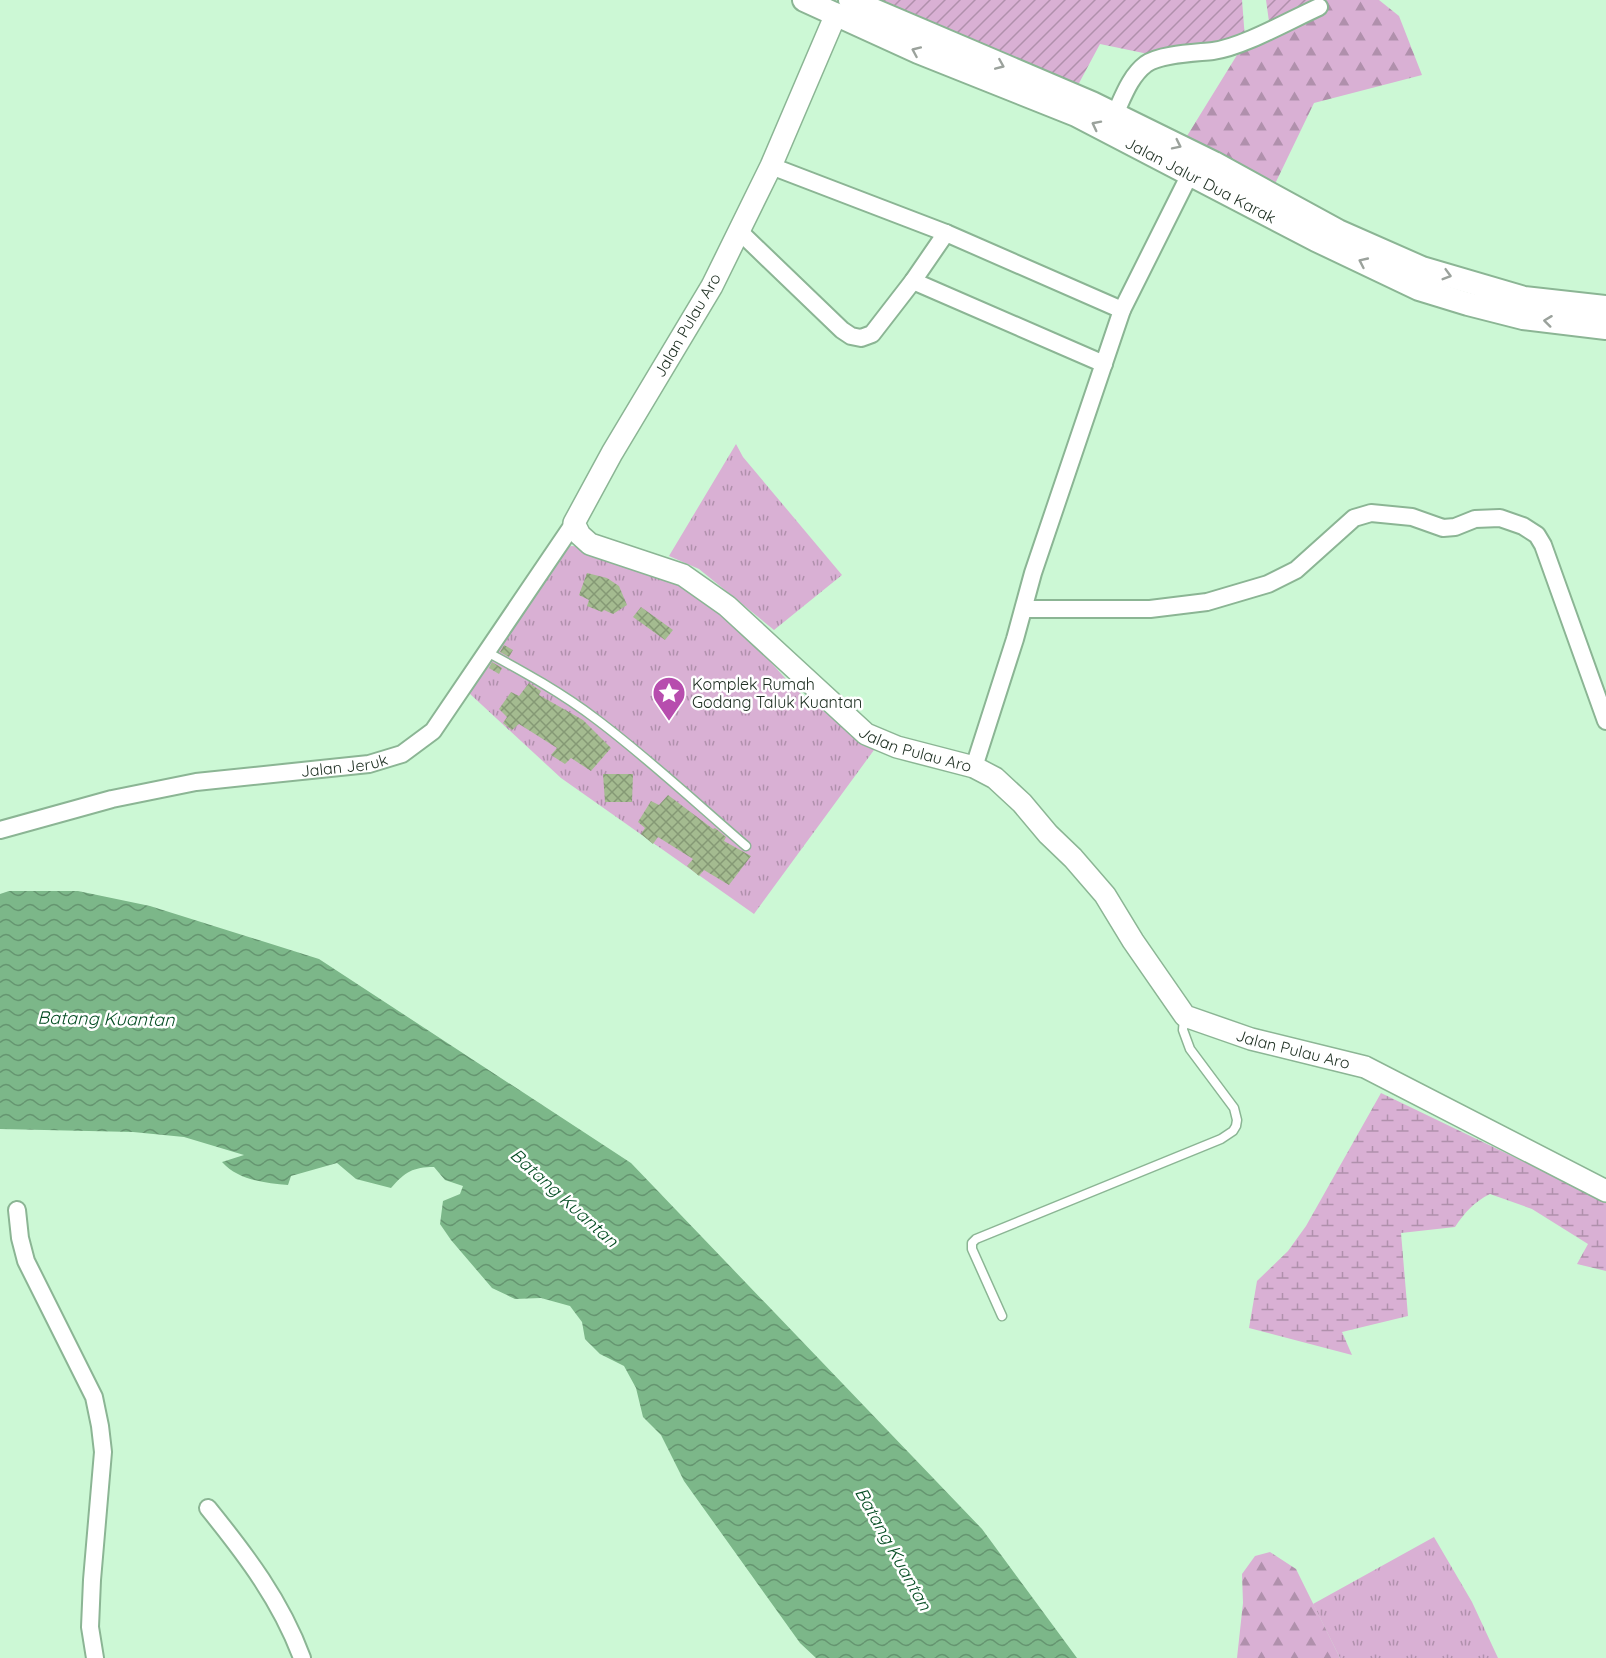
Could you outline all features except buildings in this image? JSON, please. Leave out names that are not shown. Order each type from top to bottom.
[{"type":"main road","name":"Jalan Jalur Dua Karak","points":[[804,0],[843,7],[1115,114],[1214,163],[1338,231],[1422,268],[1524,298],[1606,307]]},
{"type":"main road","name":"Jalan Jalur Dua Karak","points":[[843,7],[918,52],[1076,115],[1316,240],[1419,289],[1523,318],[1606,328]]},
{"type":"street","name":"Jalan Pulau Aro","points":[[843,7],[771,166],[712,286],[612,453],[574,523],[580,535],[590,544],[683,575],[727,606],[866,734],[897,747],[974,767],[995,778],[1022,803],[1105,895],[1133,941],[1185,1016],[1251,1039],[1365,1067],[1606,1191]]},
{"type":"street","points":[[1115,114],[1132,78],[1149,62],[1216,51],[1239,44],[1319,7]]},
{"type":"street","points":[[771,166],[946,233],[1122,310]]},
{"type":"street","points":[[974,767],[1037,562],[1122,310],[1190,174]]},
{"type":"street","points":[[739,231],[842,330],[851,336],[861,338],[872,334],[914,281],[946,233]]},
{"type":"street","points":[[914,281],[1104,364]]},
{"type":"street","points":[[1023,609],[1150,609],[1207,602],[1268,584],[1296,570],[1354,518],[1371,513],[1412,517],[1443,528],[1455,527],[1475,519],[1500,518],[1523,526],[1537,535],[1543,545],[1606,721]]},
{"type":"street","name":"Jalan Jeruk","points":[[0,830],[112,799],[186,784],[369,764],[402,754],[433,731],[574,523]]},
{"type":"street","points":[[17,1210],[20,1239],[26,1261],[94,1397],[100,1426],[103,1452],[90,1627],[95,1658]]},
{"type":"street","points":[[208,1508],[263,1580],[281,1611],[302,1658]]},
{"type":"lane","points":[[487,652],[533,677],[594,718],[746,846]]},
{"type":"lane","points":[[1002,1316],[972,1249],[972,1243],[976,1239],[1221,1139],[1233,1131],[1237,1120],[1234,1108],[1190,1049],[1183,1030],[1185,1016]]},
{"type":"green space","points":[[874,0],[1242,0],[1245,39],[1153,55],[1100,44],[1078,85]]},
{"type":"green space","points":[[1266,0],[1325,0],[1327,7],[1271,36]]},
{"type":"green space","points":[[1325,0],[1379,0],[1399,16],[1422,75],[1314,103],[1274,186],[1187,136],[1237,55],[1327,7]]},
{"type":"green space","points":[[736,444],[743,457],[842,575],[774,630],[699,569],[669,556]]},
{"type":"green space","name":"Komplek Rumah Godang Taluk Kuantan","points":[[565,547],[584,547],[679,583],[749,638],[795,689],[874,750],[754,914],[561,778],[469,693]]},
{"type":"green space","points":[[1381,1093],[1606,1203],[1606,1271],[1577,1264],[1588,1244],[1532,1209],[1490,1194],[1470,1208],[1455,1227],[1401,1233],[1408,1316],[1342,1332],[1352,1355],[1249,1328],[1257,1281],[1288,1251],[1306,1226]]},
{"type":"green space","points":[[1434,1537],[1472,1602],[1498,1658],[1340,1658],[1313,1604]]},
{"type":"green space","points":[[1270,1552],[1296,1569],[1340,1658],[1237,1658],[1243,1603],[1242,1574],[1255,1556]]},
{"type":"water","name":"Batang Kuantan","points":[[9,891],[78,891],[150,906],[319,959],[631,1163],[982,1529],[1077,1658],[816,1658],[800,1643],[684,1481],[661,1435],[643,1417],[636,1388],[624,1366],[600,1354],[585,1339],[582,1322],[570,1306],[541,1298],[515,1299],[492,1288],[451,1240],[440,1224],[443,1201],[460,1194],[463,1186],[445,1180],[434,1167],[420,1168],[410,1172],[391,1188],[356,1179],[337,1163],[291,1176],[288,1185],[261,1182],[244,1177],[222,1162],[244,1155],[184,1137],[133,1132],[0,1129],[0,894]]},
{"type":"place","name":"Komplek Rumah Godang Taluk Kuantan","points":[[669,722]]}]
